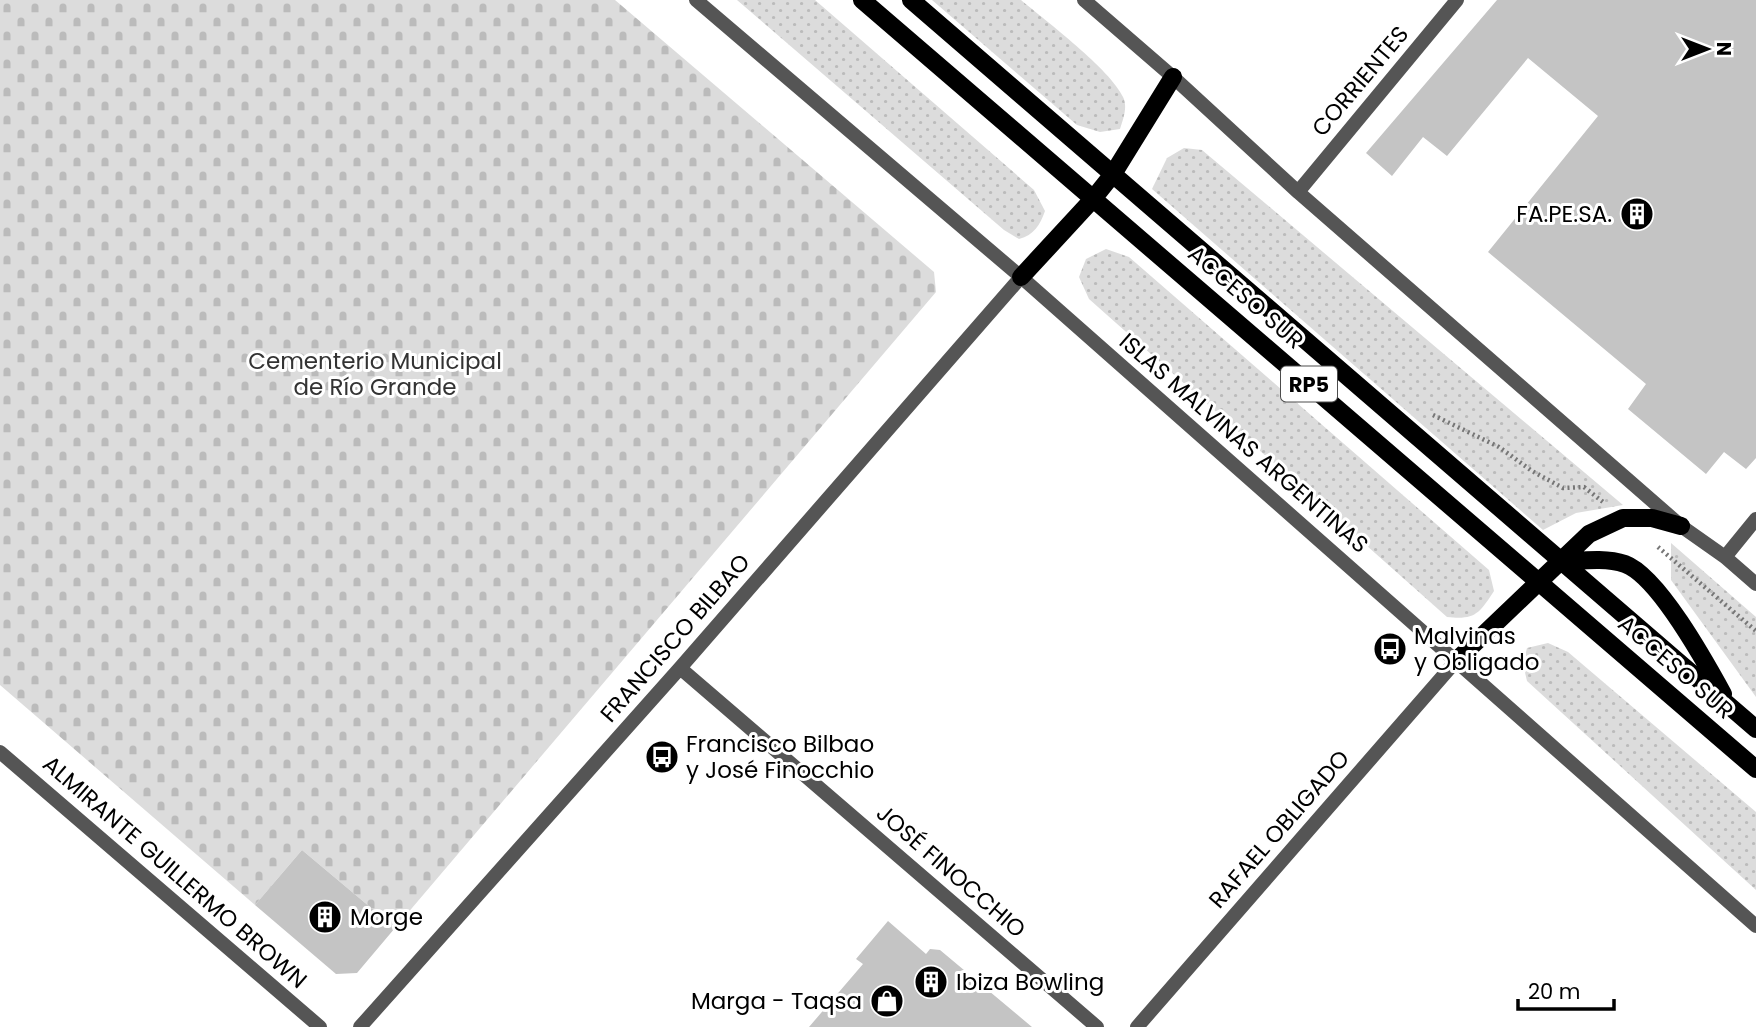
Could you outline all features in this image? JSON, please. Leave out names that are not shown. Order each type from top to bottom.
[{"type":"main road","name":"ACCESO SUR","points":[[862,0],[1756,769]]},
{"type":"main road","name":"ACCESO SUR","points":[[911,0],[1559,562],[1756,729]]},
{"type":"main road","points":[[1021,277],[1113,174],[1173,77]]},
{"type":"main road","points":[[1456,661],[1589,534],[1623,518],[1652,518],[1681,526]]},
{"type":"main road","points":[[1559,562],[1605,561],[1625,564],[1643,574],[1704,659],[1729,705]]},
{"type":"street","name":"ISLAS MALVINAS ARGENTINAS","points":[[696,0],[1021,277],[1756,926]]},
{"type":"street","points":[[1084,0],[1173,77],[1298,192],[1681,526],[1725,557],[1756,584]]},
{"type":"street","name":"CORRIENTES","points":[[1298,192],[1457,0]]},
{"type":"street","name":"FRANCISCO BILBAO","points":[[360,1027],[680,668],[1021,277]]},
{"type":"street","points":[[1725,557],[1756,519]]},
{"type":"street","name":"RAFAEL OBLIGADO","points":[[1137,1027],[1456,661]]},
{"type":"street","name":"JOSÉ FINOCCHIO","points":[[680,668],[1097,1027]]},
{"type":"street","name":"ALMIRANTE GUILLERMO BROWN","points":[[0,752],[320,1027]]},
{"type":"path","points":[[1426,411],[1499,447],[1532,471],[1563,488],[1584,487],[1756,631]]},
{"type":"green space","name":"Cementerio Municipal de Río Grande","points":[[0,0],[615,0],[934,272],[936,292],[395,928],[302,850],[255,905],[0,685]]},
{"type":"green space","points":[[737,0],[815,0],[1034,190],[1045,211],[1036,229],[1019,239],[1004,230]]},
{"type":"green space","points":[[932,0],[1021,0],[1077,46],[1116,86],[1125,105],[1120,129],[1100,132],[1077,125]]},
{"type":"green space","points":[[1184,148],[1202,150],[1623,505],[1576,513],[1543,530],[1152,189],[1167,158]]},
{"type":"green space","points":[[1106,249],[1129,257],[1489,570],[1494,591],[1480,610],[1470,616],[1447,617],[1089,299],[1079,277],[1086,259]]},
{"type":"green space","points":[[1671,543],[1756,617],[1756,697],[1671,580]]},
{"type":"green space","points":[[1548,643],[1568,652],[1756,812],[1756,890],[1527,681],[1523,664],[1527,648]]},
{"type":"building","name":"FA.PE.SA.","points":[[1497,0],[1756,0],[1756,458],[1746,469],[1724,452],[1706,474],[1628,409],[1646,384],[1488,252],[1598,116],[1528,58],[1447,156],[1423,137],[1392,176],[1366,153]]},
{"type":"building","name":"Morge","points":[[302,850],[395,928],[357,973],[336,974],[255,905]]},
{"type":"building","name":"Ibiza Bowling","points":[[888,921],[926,954],[930,949],[940,950],[1032,1027],[809,1027],[863,964],[856,959]]},
{"type":"place","name":"FA.PE.SA.","points":[[1637,214]]},
{"type":"place","name":"Malvinas y Obligado","points":[[1390,649]]},
{"type":"place","name":"Francisco Bilbao y José Finocchio","points":[[662,757]]},
{"type":"place","name":"Morge","points":[[325,917]]},
{"type":"place","name":"Ibiza Bowling","points":[[931,982]]},
{"type":"place","name":"Marga - Taqsa","points":[[887,1001]]}]
